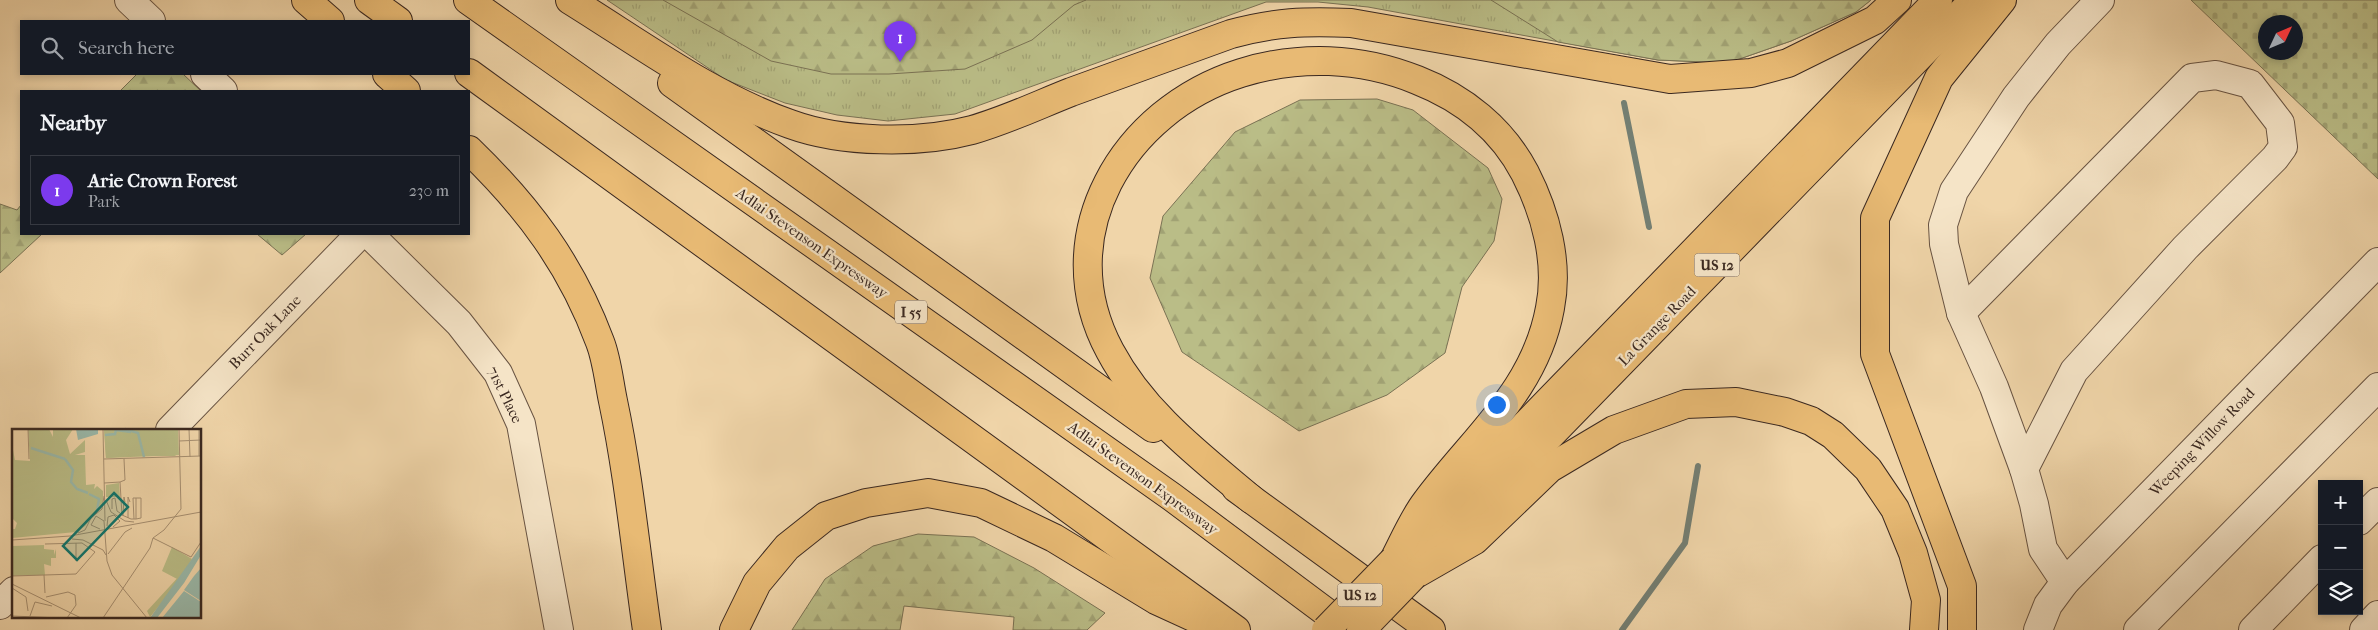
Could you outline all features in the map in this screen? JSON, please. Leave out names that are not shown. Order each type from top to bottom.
[{"type":"main road","points":[[306,0],[329,20]]},
{"type":"main road","points":[[369,0],[397,20]]},
{"type":"main road","name":"Adlai Stevenson Expressway","points":[[468,0],[1172,497],[1350,630]]},
{"type":"main road","points":[[557,0],[1252,499],[1431,630]]},
{"type":"main road","points":[[570,0],[703,83],[749,107],[800,127],[837,135],[887,139],[924,138],[972,130],[1231,34],[1267,24],[1351,23],[1605,68],[1679,79],[1751,73],[1788,63],[1875,20],[1897,0]]},
{"type":"main road","name":"La Grange Road","points":[[1449,522],[1938,0]]},
{"type":"main road","name":"La Grange Road","points":[[1449,522],[1974,0]]},
{"type":"main road","points":[[1962,630],[1962,586],[1876,354],[1875,218],[1939,78],[2002,0]]},
{"type":"main road","points":[[1252,499],[1189,447],[1157,416],[1133,389],[1118,366],[1099,326],[1090,296],[1088,238],[1099,202],[1118,164],[1147,131],[1186,98],[1241,73],[1300,61],[1325,61],[1352,62],[1403,74],[1444,92],[1481,117],[1508,146],[1521,165],[1538,202],[1546,225],[1553,272],[1551,307],[1533,365],[1514,396],[1449,522],[1404,567]]},
{"type":"main road","points":[[470,73],[1236,630]]},
{"type":"main road","points":[[388,75],[405,90]]},
{"type":"main road","points":[[470,151],[520,202],[555,251],[579,292],[601,344],[621,440],[647,630]]},
{"type":"main road","points":[[1404,567],[1449,522],[1550,468],[1614,430],[1686,404],[1736,402],[1811,421],[1833,435],[1868,470],[1895,509],[1914,553],[1926,600],[1924,630]]},
{"type":"main road","points":[[734,630],[757,582],[787,547],[826,516],[866,503],[928,493],[981,503],[1054,538],[1156,600],[1207,624],[1229,630]]},
{"type":"main road","name":"US 12","points":[[1326,630],[1404,567]]},
{"type":"main road","name":"US 12","points":[[1361,630],[1404,567]]},
{"type":"street","points":[[129,0],[150,20]]},
{"type":"street","points":[[2065,582],[2043,549],[2034,504],[2024,469],[1994,388],[1961,313],[1944,244],[1942,225],[1954,191],[2016,96],[2058,44],[2100,0]]},
{"type":"street","points":[[206,75],[222,90]]},
{"type":"street","points":[[1961,313],[2192,78],[2216,75],[2250,84],[2280,123],[2283,147],[2275,158],[2185,248],[2074,371],[2024,469]]},
{"type":"street","name":"Burr Oak Lane","points":[[171,429],[359,235]]},
{"type":"street","name":"71st Place","points":[[370,235],[459,323],[498,373],[521,424],[559,630]]},
{"type":"street","name":"Weeping Willow Road","points":[[2038,630],[2048,605],[2065,582],[2378,262]]},
{"type":"street","points":[[2138,630],[2378,387]]},
{"type":"street","points":[[2363,517],[2378,502]]},
{"type":"street","points":[[2252,630],[2318,563]]},
{"type":"street","points":[[0,605],[12,592]]},
{"type":"street","points":[[2364,630],[2378,616]]},
{"type":"green space","points":[[607,0],[1871,0],[1856,12],[1791,41],[1728,63],[1658,60],[1368,7],[1318,2],[1266,2],[955,114],[888,121],[837,115],[785,103],[726,80]]},
{"type":"green space","points":[[663,0],[1086,0],[1074,5],[1032,40],[965,69],[889,74],[831,74],[771,61]]},
{"type":"green space","points":[[1491,0],[1871,0],[1856,12],[1791,41],[1728,63],[1658,60],[1558,42]]},
{"type":"green space","points":[[2191,0],[2378,0],[2378,179]]},
{"type":"green space","points":[[136,75],[184,75],[200,90],[121,90]]},
{"type":"green space","points":[[1377,99],[1413,110],[1488,168],[1502,199],[1494,241],[1462,287],[1445,353],[1387,395],[1299,431],[1182,352],[1150,278],[1163,216],[1235,132],[1300,100]]},
{"type":"green space","points":[[0,204],[17,210],[20,206],[20,235],[41,235],[0,273]]},
{"type":"green space","points":[[258,235],[305,235],[282,255]]},
{"type":"green space","points":[[918,534],[974,537],[1034,568],[1105,613],[1087,630],[1013,630],[1014,617],[904,606],[900,630],[792,630],[825,579],[873,546]]},
{"type":"waterway","points":[[1624,103],[1649,227]]},
{"type":"waterway","points":[[1622,630],[1685,543],[1698,466]]},
{"type":"place","name":"Arie Crown Forest","points":[[900,62]]}]
